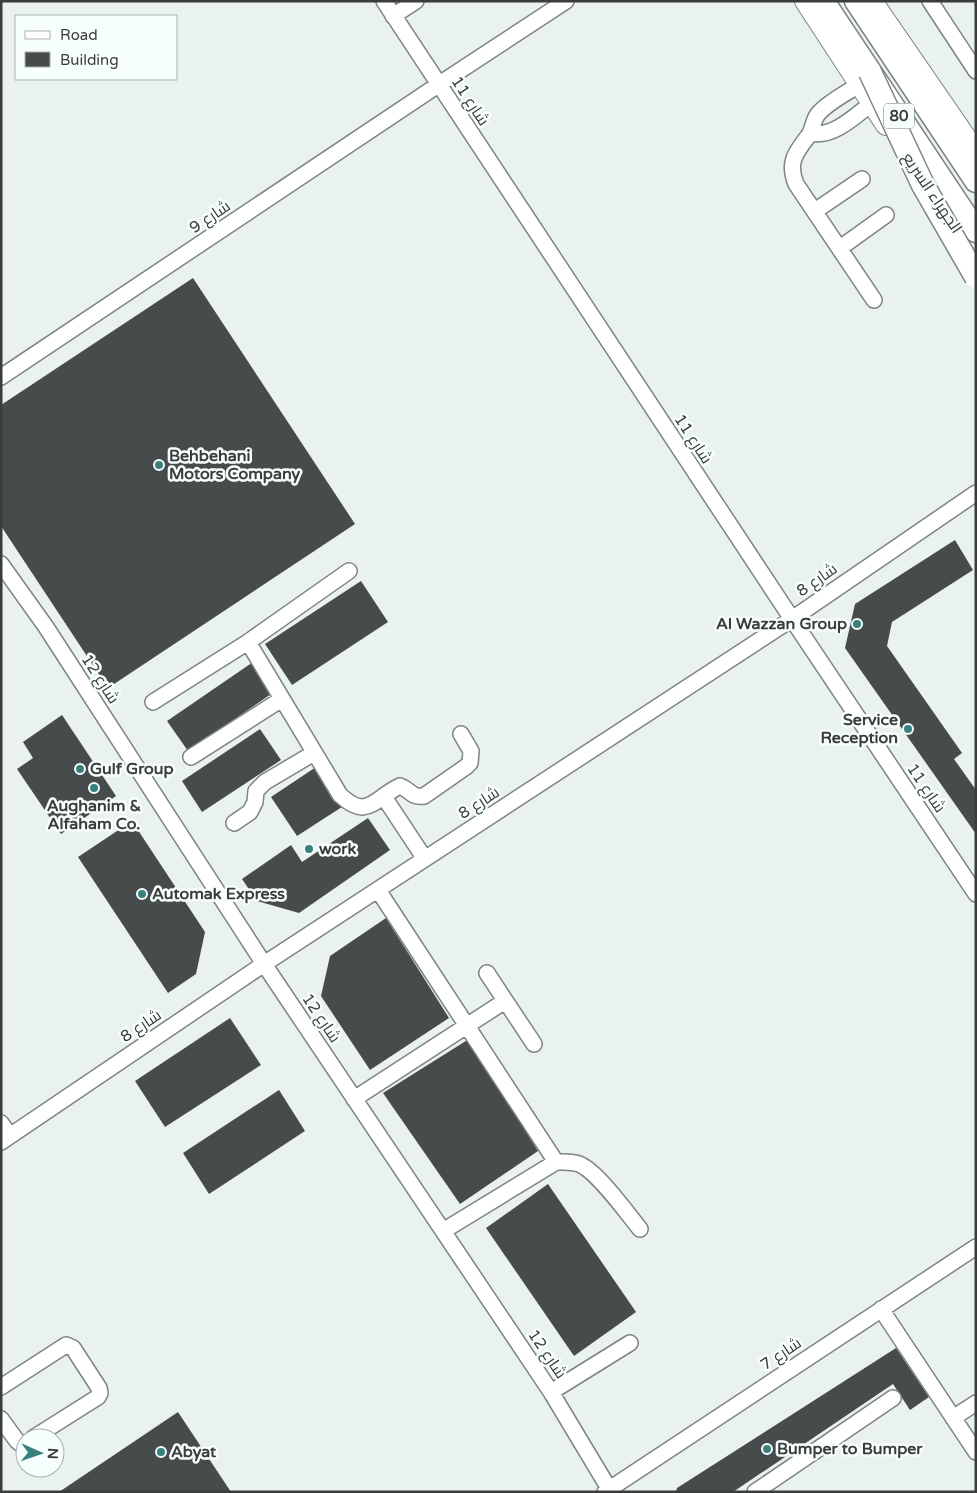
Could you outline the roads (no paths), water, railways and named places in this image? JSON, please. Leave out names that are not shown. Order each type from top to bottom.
[{"type":"highway","name":"الجهراء السريع","points":[[823,1],[865,78],[976,231]]},
{"type":"highway","name":"80","points":[[856,1],[976,181]]},
{"type":"highway","points":[[865,78],[976,277]]},
{"type":"main road","name":"الجهراء السريع","points":[[805,1],[865,78],[872,103],[976,259]]},
{"type":"main road","points":[[872,1],[976,152]]},
{"type":"street","name":"شارع 11","points":[[384,1],[976,894]]},
{"type":"street","points":[[394,16],[416,1]]},
{"type":"street","name":"شارع 9","points":[[1,377],[566,1]]},
{"type":"street","points":[[930,1],[976,71]]},
{"type":"street","points":[[865,78],[819,113],[814,119],[811,133],[797,149],[792,170],[796,184],[874,300]]},
{"type":"street","points":[[811,133],[832,132],[872,103]]},
{"type":"street","points":[[815,211],[862,179]]},
{"type":"street","points":[[840,248],[886,215]]},
{"type":"street","name":"شارع 8","points":[[6,1139],[264,964],[792,619],[976,492]]},
{"type":"street","name":"شارع 12","points":[[1,564],[46,627],[264,964],[551,1392],[609,1491]]},
{"type":"street","points":[[153,702],[248,642],[349,571]]},
{"type":"street","points":[[248,642],[340,795],[348,803],[357,807],[367,807],[400,786],[406,788],[412,795],[417,797],[424,796],[470,763],[471,751],[461,734]]},
{"type":"street","points":[[191,757],[282,699]]},
{"type":"street","points":[[234,823],[250,812],[255,802],[256,791],[265,782],[314,753]]},
{"type":"street","points":[[384,797],[425,859]]},
{"type":"street","points":[[378,890],[556,1162]]},
{"type":"street","points":[[487,973],[534,1044]]},
{"type":"street","points":[[354,1099],[505,1000]]},
{"type":"street","points":[[1,1123],[6,1139]]},
{"type":"street","points":[[443,1231],[556,1162],[567,1161],[580,1164],[592,1172],[640,1229]]},
{"type":"street","name":"شارع 7","points":[[609,1491],[976,1247]]},
{"type":"street","points":[[881,1309],[976,1452]]},
{"type":"street","points":[[551,1392],[630,1343]]},
{"type":"street","points":[[1,1387],[66,1344],[72,1348],[100,1388],[100,1393],[98,1397],[49,1428]]},
{"type":"street","points":[[755,1492],[892,1398]]},
{"type":"street","points":[[953,1418],[976,1403]]},
{"type":"street","points":[[3,1424],[15,1438]]},
{"type":"place","name":"Behbehani Motors Company","points":[[159,465]]},
{"type":"place","name":"Al Wazzan Group","points":[[857,624]]},
{"type":"place","name":"Service Reception","points":[[908,729]]},
{"type":"place","name":"Gulf Group","points":[[80,769]]},
{"type":"place","name":"Aughanim & Alfaham Co.","points":[[94,788]]},
{"type":"place","name":"work","points":[[309,849]]},
{"type":"place","name":"Automak Express","points":[[142,894]]},
{"type":"place","name":"Bumper to Bumper","points":[[767,1449]]},
{"type":"place","name":"Abyat","points":[[161,1452]]}]
